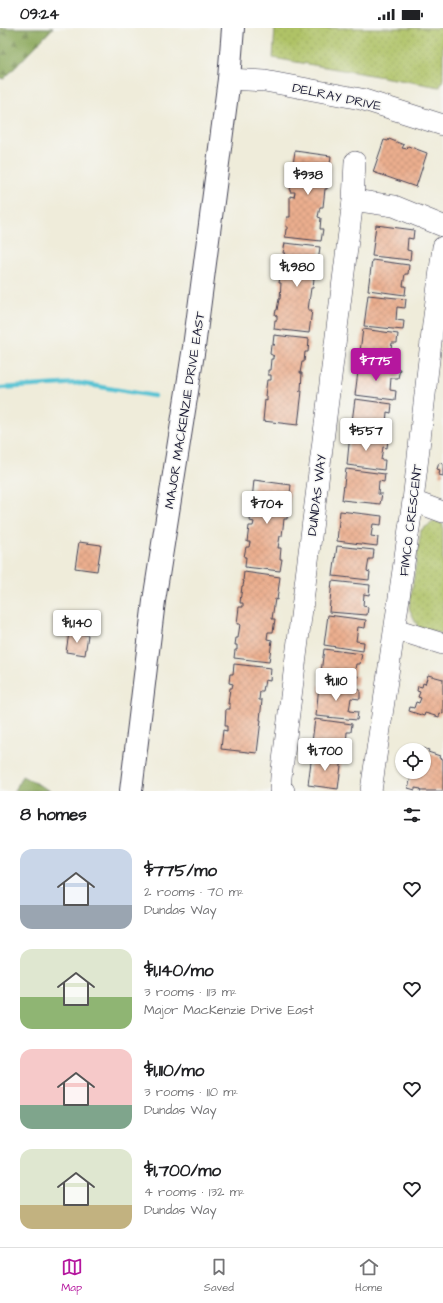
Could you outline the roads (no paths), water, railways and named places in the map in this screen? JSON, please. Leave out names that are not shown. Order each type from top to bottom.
[{"type":"main road","name":"MAJOR MACKENZIE DRIVE EAST","points":[[131,791],[154,601],[194,347],[229,80],[233,28]]},
{"type":"street","name":"DELRAY DRIVE","points":[[229,80],[265,81],[360,99],[443,125]]},
{"type":"street","name":"DUNDAS WAY","points":[[281,791],[353,200],[355,162]]},
{"type":"street","points":[[353,200],[394,206],[443,226]]},
{"type":"street","name":"FIMCO CRESCENT","points":[[371,791],[396,629],[438,326],[443,248]]},
{"type":"street","points":[[413,501],[443,512]]},
{"type":"street","points":[[396,629],[443,644]]},
{"type":"waterway","points":[[0,388],[78,383],[154,396]]}]
